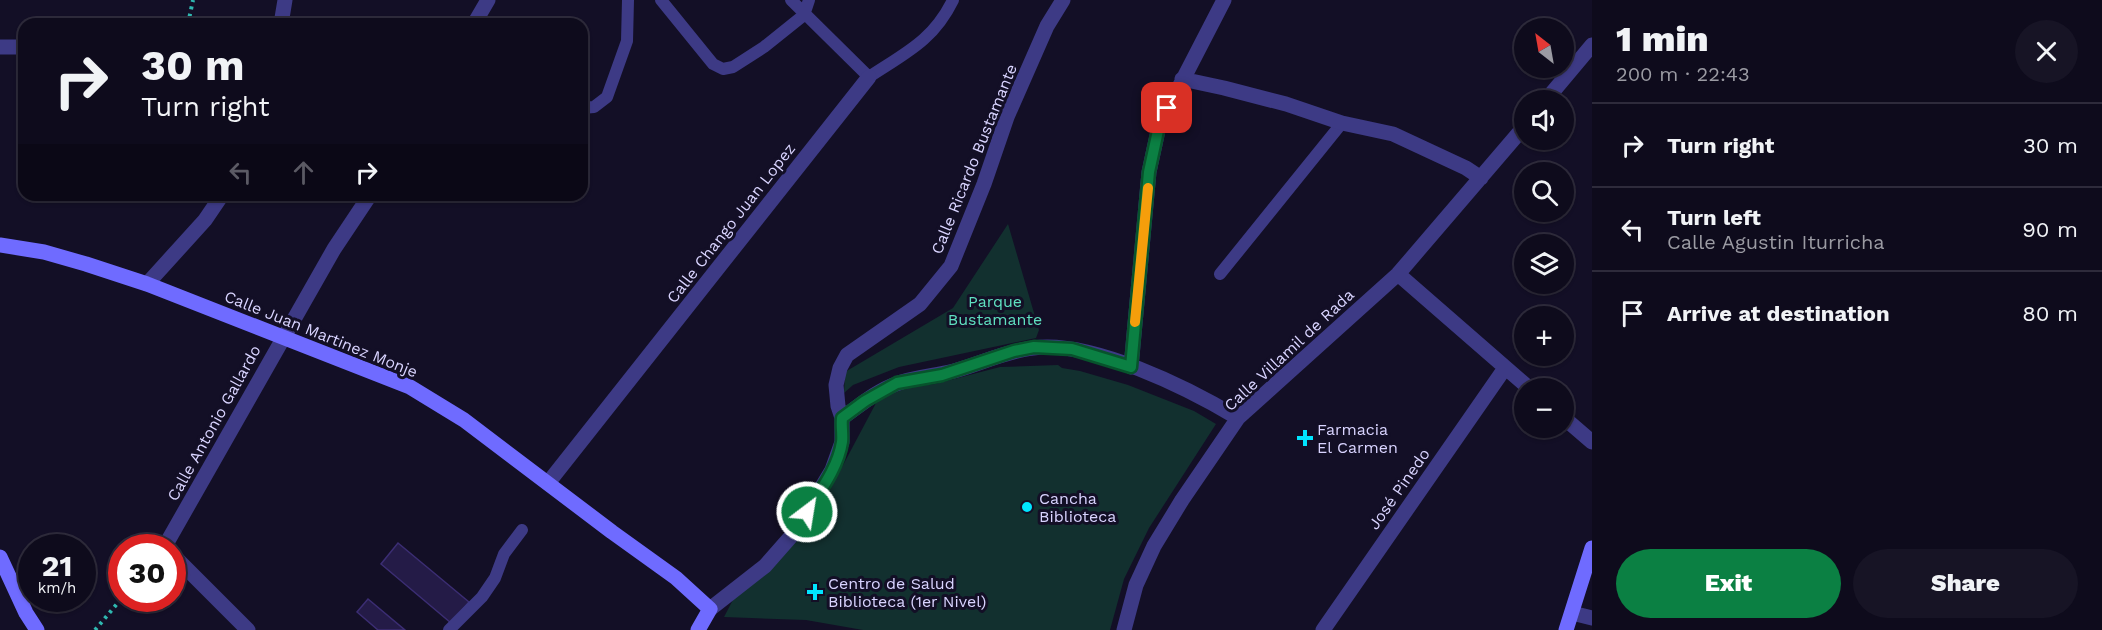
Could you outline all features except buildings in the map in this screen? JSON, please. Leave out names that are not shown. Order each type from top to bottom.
[{"type":"street","points":[[282,18],[285,0]]},
{"type":"street","points":[[478,18],[488,0]]},
{"type":"street","name":"Calle Ricardo Bustamante","points":[[698,630],[710,609],[765,566],[794,533],[832,470],[842,442],[842,418],[836,385],[840,368],[853,350],[920,304],[951,266],[984,184],[1006,117],[1047,26],[1064,0]]},
{"type":"street","points":[[1131,367],[1149,172],[1159,126],[1224,0]]},
{"type":"street","points":[[1554,90],[1592,45]]},
{"type":"street","points":[[0,47],[18,47]]},
{"type":"street","name":"Calle Chango Juan Lopez","points":[[548,483],[869,77]]},
{"type":"street","points":[[1182,79],[1286,104],[1342,123],[1393,134],[1466,168],[1481,178]]},
{"type":"street","name":"Calle Villamil de Rada","points":[[1124,630],[1136,585],[1154,546],[1182,500],[1238,418],[1398,274],[1514,139]]},
{"type":"street","points":[[147,284],[205,220],[218,201]]},
{"type":"street","name":"Calle Antonio Gallardo","points":[[176,534],[283,337],[334,249],[366,201]]},
{"type":"street","name":"Calle Juan Martinez Monje","points":[[0,245],[54,255],[147,284],[410,387],[464,420],[676,578],[710,609]]},
{"type":"street","points":[[1398,274],[1517,378]]},
{"type":"street","points":[[842,418],[865,401],[897,383],[942,375],[1014,351],[1034,347],[1072,349],[1131,367],[1191,391],[1238,418]]},
{"type":"street","name":"José Pinedo","points":[[1323,630],[1505,368]]},
{"type":"street","points":[[1574,426],[1592,442]]},
{"type":"street","points":[[1566,630],[1592,548]]},
{"type":"street","points":[[1,563],[37,630]]},
{"type":"street","points":[[186,567],[248,630]]},
{"type":"street","points":[[1572,613],[1592,618]]},
{"type":"lane","points":[[588,108],[594,107],[607,97],[627,41],[628,0]]},
{"type":"lane","points":[[662,0],[712,64],[723,69],[733,67],[764,47],[804,15],[809,0]]},
{"type":"lane","points":[[791,0],[869,77]]},
{"type":"lane","name":"Calle Chango Juan Lopez","points":[[869,77],[927,38],[939,25],[953,0]]},
{"type":"lane","points":[[1220,274],[1342,123]]},
{"type":"lane","points":[[449,630],[482,597],[495,578],[504,554],[522,530]]},
{"type":"path","points":[[189,18],[193,0]]},
{"type":"path","points":[[95,630],[110,612]]},
{"type":"green space","name":"Parque Bustamante","points":[[1008,224],[1039,330],[1036,338],[899,367],[853,385],[844,393],[845,372],[953,308]]},
{"type":"green space","points":[[1058,365],[1128,385],[1194,411],[1216,424],[1149,528],[1124,579],[1110,630],[863,630],[806,620],[724,617],[736,594],[842,467],[876,403],[892,389],[935,384],[1000,367]]},
{"type":"slow traffic","points":[[1135,322],[1148,188]]},
{"type":"place","name":"Farmacia El Carmen","points":[[1305,438]]},
{"type":"place","name":"Cancha Biblioteca","points":[[1027,507]]},
{"type":"place","name":"Centro de Salud Biblioteca (1er Nivel)","points":[[815,592]]},
{"type":"route","points":[[807,512],[838,456],[842,442],[842,418],[865,401],[897,383],[942,375],[1014,351],[1034,347],[1072,349],[1098,355],[1131,367],[1149,172],[1159,126],[1167,108]]}]
